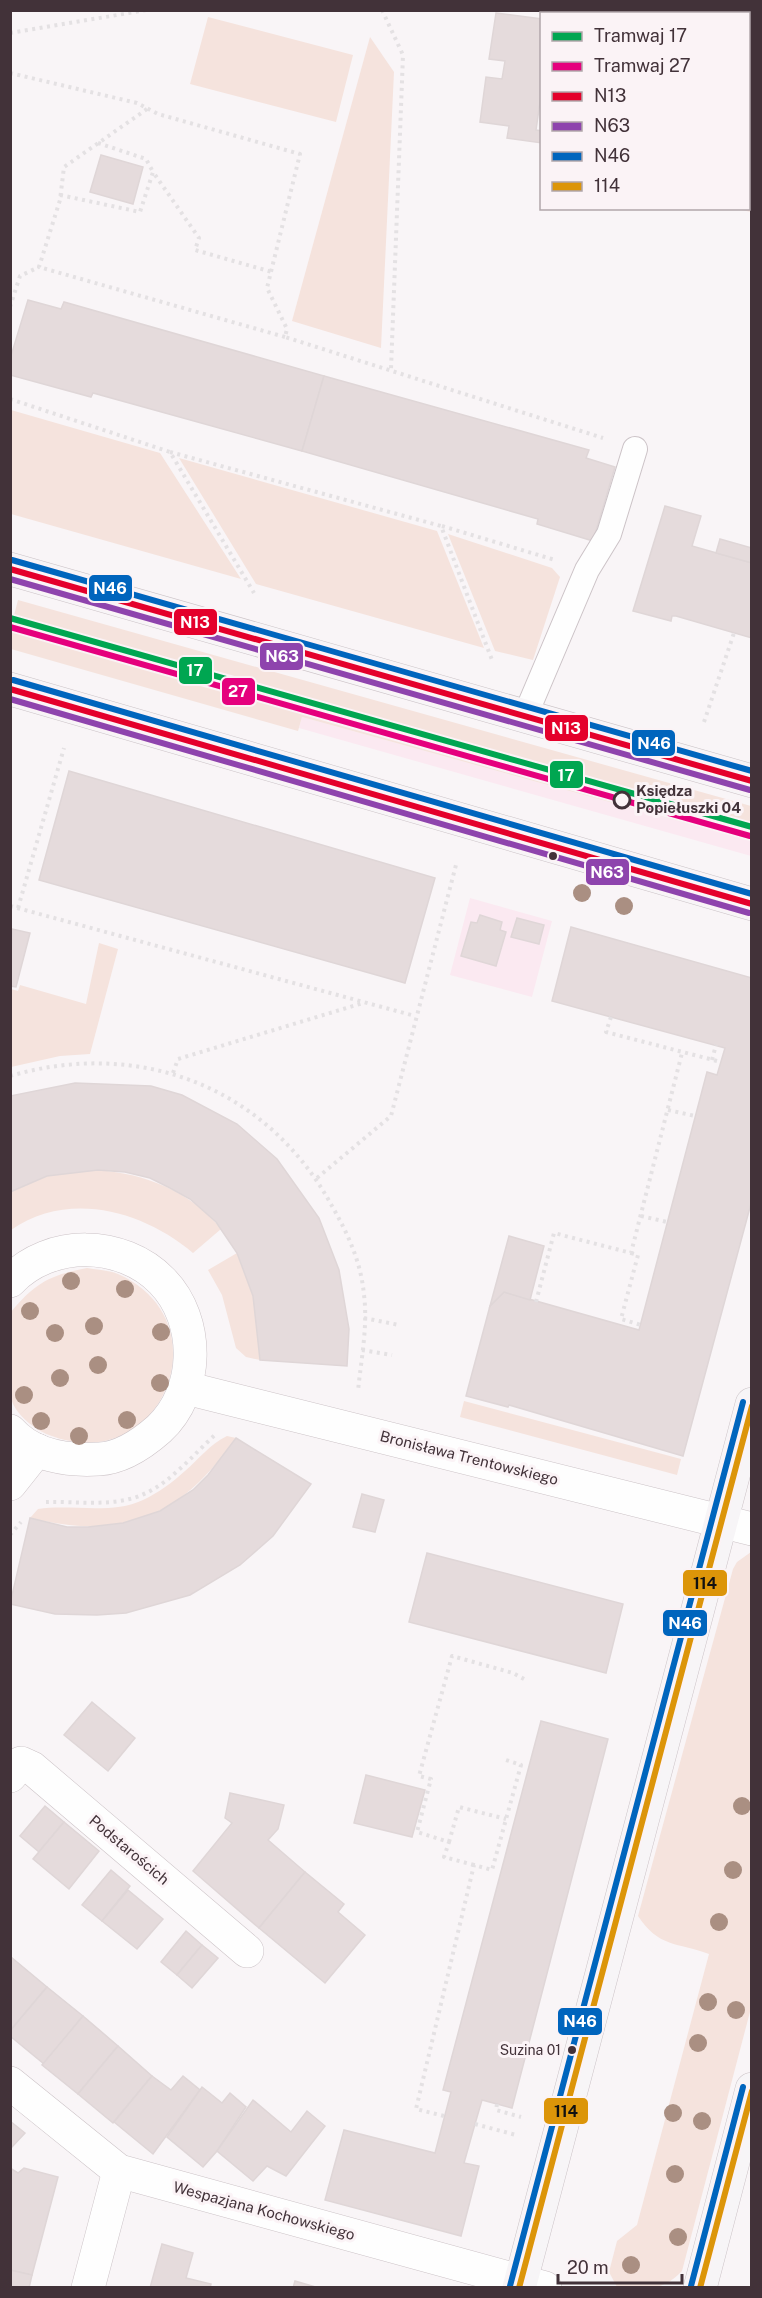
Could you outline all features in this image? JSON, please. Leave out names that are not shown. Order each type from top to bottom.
[{"type":"main road","points":[[10,569],[752,781]]},
{"type":"main road","points":[[10,689],[752,904]]},
{"type":"main road","points":[[528,2285],[736,1525],[752,1404]]},
{"type":"main road","points":[[700,2288],[752,2089]]},
{"type":"street","points":[[10,1281],[22,1269],[57,1252],[95,1249],[132,1259],[162,1281],[183,1313],[192,1350],[186,1388],[169,1420],[142,1445],[108,1459],[72,1461],[37,1450],[10,1431]]},
{"type":"street","name":"Bronisława Trentowskiego","points":[[186,1388],[736,1525]]},
{"type":"street","points":[[10,1484],[37,1450]]},
{"type":"street","name":"Podstarościch","points":[[10,1776],[21,1763],[32,1768],[247,1951]]},
{"type":"street","name":"Wespazjana Kochowskiego","points":[[10,2083],[118,2171],[528,2285]]},
{"type":"street","points":[[88,2288],[118,2171]]},
{"type":"lane","points":[[525,716],[587,570],[609,534],[635,449]]},
{"type":"path","points":[[10,33],[147,10]]},
{"type":"path","points":[[382,10],[403,55],[391,369]]},
{"type":"path","points":[[10,73],[136,103],[158,114],[300,154],[267,288],[287,329],[285,337]]},
{"type":"path","points":[[39,267],[60,195],[64,167],[147,109]]},
{"type":"path","points":[[98,143],[146,159],[199,238],[195,250],[272,272]]},
{"type":"path","points":[[60,195],[140,212],[153,172]]},
{"type":"path","points":[[10,307],[20,276],[39,267],[391,369],[635,449]]},
{"type":"path","points":[[10,399],[171,452],[441,526],[587,570]]},
{"type":"path","points":[[171,452],[254,593]]},
{"type":"path","points":[[441,526],[492,660]]},
{"type":"path","points":[[704,722],[734,633]]},
{"type":"path","points":[[18,908],[64,748]]},
{"type":"path","points":[[317,1179],[391,1116],[415,1016],[457,861]]},
{"type":"path","points":[[10,906],[415,1016]]},
{"type":"path","points":[[173,1073],[178,1059],[364,1003]]},
{"type":"path","points":[[611,1017],[606,1032],[721,1062]]},
{"type":"path","points":[[712,1060],[716,1045]]},
{"type":"path","points":[[631,1253],[682,1053]]},
{"type":"path","points":[[10,1076],[42,1066],[96,1062],[173,1073],[230,1097],[278,1134],[317,1179],[352,1242],[364,1296],[362,1350],[357,1394]]},
{"type":"path","points":[[668,1110],[695,1116]]},
{"type":"path","points":[[641,1216],[667,1222]]},
{"type":"path","points":[[536,1302],[554,1233],[638,1255],[621,1320],[641,1325]]},
{"type":"path","points":[[364,1318],[399,1325]]},
{"type":"path","points":[[362,1350],[392,1355]]},
{"type":"path","points":[[10,1526],[15,1530],[10,1535]]},
{"type":"path","points":[[449,1842],[417,1832],[431,1779],[419,1776],[452,1656],[513,1673],[524,1679]]},
{"type":"path","points":[[503,1759],[520,1764],[506,1819],[492,1870],[444,1857],[459,1807],[506,1819]]},
{"type":"path","points":[[444,2116],[416,2109],[474,1865]]},
{"type":"path","points":[[497,2104],[496,2110],[521,2117]]},
{"type":"path","points":[[475,2124],[516,2135]]},
{"type":"shaded area","points":[[751,11],[751,212],[742,210],[750,210],[750,12],[702,12]]},
{"type":"shaded area","points":[[208,17],[353,55],[336,122],[190,84]]},
{"type":"shaded area","points":[[370,37],[394,72],[381,348],[292,321]]},
{"type":"shaded area","points":[[11,410],[160,453],[241,579],[11,514]]},
{"type":"shaded area","points":[[179,458],[437,531],[484,648],[256,584]]},
{"type":"shaded area","points":[[448,534],[552,568],[560,577],[533,660],[495,651]]},
{"type":"shaded area","points":[[18,600],[751,806],[751,841],[302,717],[298,731],[11,649],[11,627]]},
{"type":"shaded area","points":[[302,717],[751,841],[751,856],[299,728]]},
{"type":"shaded area","points":[[470,898],[552,921],[532,997],[450,975]]},
{"type":"shaded area","points":[[99,943],[118,949],[90,1054],[60,1056],[11,1067],[11,989],[18,991],[20,985],[86,1004]]},
{"type":"shaded area","points":[[98,1170],[150,1180],[166,1187],[195,1204],[221,1229],[193,1253],[152,1226],[105,1211],[81,1209],[57,1211],[33,1218],[11,1230],[11,1192],[47,1176]]},
{"type":"shaded area","points":[[237,1253],[253,1296],[260,1360],[246,1357],[236,1348],[222,1295],[208,1270]]},
{"type":"shaded area","points":[[87,1268],[118,1274],[150,1296],[168,1325],[173,1357],[166,1389],[149,1416],[122,1435],[89,1443],[49,1435],[32,1425],[13,1404],[9,1380],[11,1312],[28,1294],[44,1282],[53,1277]]},
{"type":"shaded area","points":[[464,1401],[681,1459],[677,1475],[460,1417]]},
{"type":"shaded area","points":[[227,1436],[236,1438],[194,1487],[172,1504],[148,1516],[123,1524],[95,1526],[64,1524],[30,1518],[38,1509],[118,1507],[143,1500],[170,1483],[209,1448]]},
{"type":"shaded area","points":[[751,1552],[751,2008],[682,2271],[667,2283],[652,2288],[617,2287],[609,2272],[617,2241],[637,2225],[709,1954],[661,1939],[653,1934],[638,1916],[733,1569],[737,1562]]},
{"type":"building","points":[[496,13],[540,19],[540,102],[536,130],[540,131],[540,143],[507,138],[509,126],[480,122],[486,77],[502,79],[505,61],[489,59]]},
{"type":"building","points":[[101,155],[143,167],[133,204],[90,192]]},
{"type":"building","points":[[28,300],[61,309],[64,302],[324,376],[302,451],[93,393],[91,397],[10,375],[10,359]]},
{"type":"building","points":[[324,376],[589,450],[586,458],[615,467],[593,541],[537,524],[538,519],[302,451]]},
{"type":"building","points":[[665,506],[701,516],[692,546],[752,563],[752,638],[676,616],[672,616],[671,621],[633,611]]},
{"type":"building","points":[[720,539],[752,548],[752,563],[716,553]]},
{"type":"building","points":[[69,771],[435,878],[405,983],[39,880]]},
{"type":"building","points":[[480,915],[502,922],[500,930],[506,932],[496,966],[461,956],[471,922],[477,923]]},
{"type":"building","points":[[517,918],[544,925],[539,944],[511,937]]},
{"type":"building","points":[[571,927],[752,978],[752,1200],[683,1456],[509,1405],[508,1407],[466,1396],[490,1306],[504,1292],[639,1330],[707,1072],[717,1075],[725,1048],[552,1001]]},
{"type":"building","points":[[12,929],[30,933],[16,987],[10,986]]},
{"type":"building","points":[[75,1083],[151,1086],[182,1095],[237,1124],[277,1159],[319,1218],[339,1270],[349,1329],[347,1366],[260,1360],[253,1296],[237,1253],[216,1222],[190,1199],[170,1188],[150,1178],[125,1172],[98,1170],[47,1176],[10,1192],[10,1096]]},
{"type":"building","points":[[509,1236],[544,1246],[530,1300],[504,1292],[490,1306]]},
{"type":"building","points":[[236,1438],[311,1484],[273,1536],[240,1565],[190,1595],[126,1613],[55,1614],[10,1604],[30,1518],[67,1527],[88,1527],[123,1523],[160,1511],[193,1490],[208,1475]]},
{"type":"building","points":[[362,1494],[384,1500],[375,1532],[353,1527]]},
{"type":"building","points":[[427,1553],[623,1604],[606,1673],[409,1622]]},
{"type":"building","points":[[92,1702],[135,1738],[108,1771],[64,1735]]},
{"type":"building","points":[[541,1721],[608,1739],[512,2108],[482,2100],[464,2163],[479,2166],[461,2236],[325,2200],[344,2130],[435,2153],[451,2092],[443,2090]]},
{"type":"building","points":[[366,1775],[425,1790],[412,1837],[354,1823]]},
{"type":"building","points":[[230,1793],[284,1805],[278,1829],[268,1840],[305,1872],[259,1928],[193,1871],[232,1823],[225,1818]]},
{"type":"building","points":[[45,1806],[64,1822],[39,1852],[20,1836]]},
{"type":"building","points":[[64,1822],[99,1851],[69,1889],[33,1859]]},
{"type":"building","points":[[111,1870],[130,1886],[102,1921],[82,1905]]},
{"type":"building","points":[[305,1872],[344,1904],[338,1912],[365,1935],[325,1983],[259,1928]]},
{"type":"building","points":[[128,1890],[163,1919],[137,1949],[102,1921]]},
{"type":"building","points":[[186,1931],[202,1945],[177,1975],[161,1962]]},
{"type":"building","points":[[202,1945],[218,1958],[192,1988],[177,1975]]},
{"type":"building","points":[[10,1958],[47,1987],[10,2031]]},
{"type":"building","points":[[47,1987],[83,2016],[44,2064],[10,2036],[10,2031]]},
{"type":"building","points":[[83,2016],[118,2046],[78,2094],[42,2065]]},
{"type":"building","points":[[118,2046],[152,2076],[113,2123],[78,2094]]},
{"type":"building","points":[[152,2076],[171,2090],[183,2076],[200,2090],[153,2154],[114,2122]]},
{"type":"building","points":[[202,2087],[222,2103],[230,2093],[246,2107],[217,2151],[203,2167],[167,2137]]},
{"type":"building","points":[[253,2100],[291,2132],[307,2111],[325,2126],[286,2176],[267,2166],[253,2181],[217,2151]]},
{"type":"building","points":[[10,2121],[25,2133],[10,2149]]},
{"type":"building","points":[[10,2168],[18,2173],[24,2168],[58,2177],[32,2275],[10,2270]]},
{"type":"building","points":[[162,2244],[193,2253],[186,2278],[211,2284],[210,2288],[150,2288]]},
{"type":"building","points":[[10,2270],[32,2275],[29,2288],[10,2288]]},
{"type":"building","points":[[295,2281],[319,2288],[293,2288]]},
{"type":"tram line","name":"17","points":[[10,618],[752,827]]},
{"type":"tram line","name":"27","points":[[10,627],[750,836]]},
{"type":"transit line","name":"N46","points":[[12,560],[752,771]]},
{"type":"transit line","name":"N13","points":[[10,569],[752,781]]},
{"type":"transit line","name":"N63","points":[[10,579],[750,790]]},
{"type":"transit line","name":"N46","points":[[13,680],[752,894]]},
{"type":"transit line","name":"N13","points":[[10,689],[752,904]]},
{"type":"transit line","name":"N63","points":[[10,699],[749,913]]},
{"type":"transit line","name":"N46","points":[[510,2286],[743,1402]]},
{"type":"transit line","name":"114","points":[[519,2288],[752,1406]]},
{"type":"transit line","name":"N46","points":[[691,2286],[743,2087]]},
{"type":"transit line","name":"114","points":[[700,2288],[752,2091]]},
{"type":"place","name":"Księdza Popiełuszki 04","points":[[622,800]]},
{"type":"place","name":"Suzina 01","points":[[572,2050]]}]
